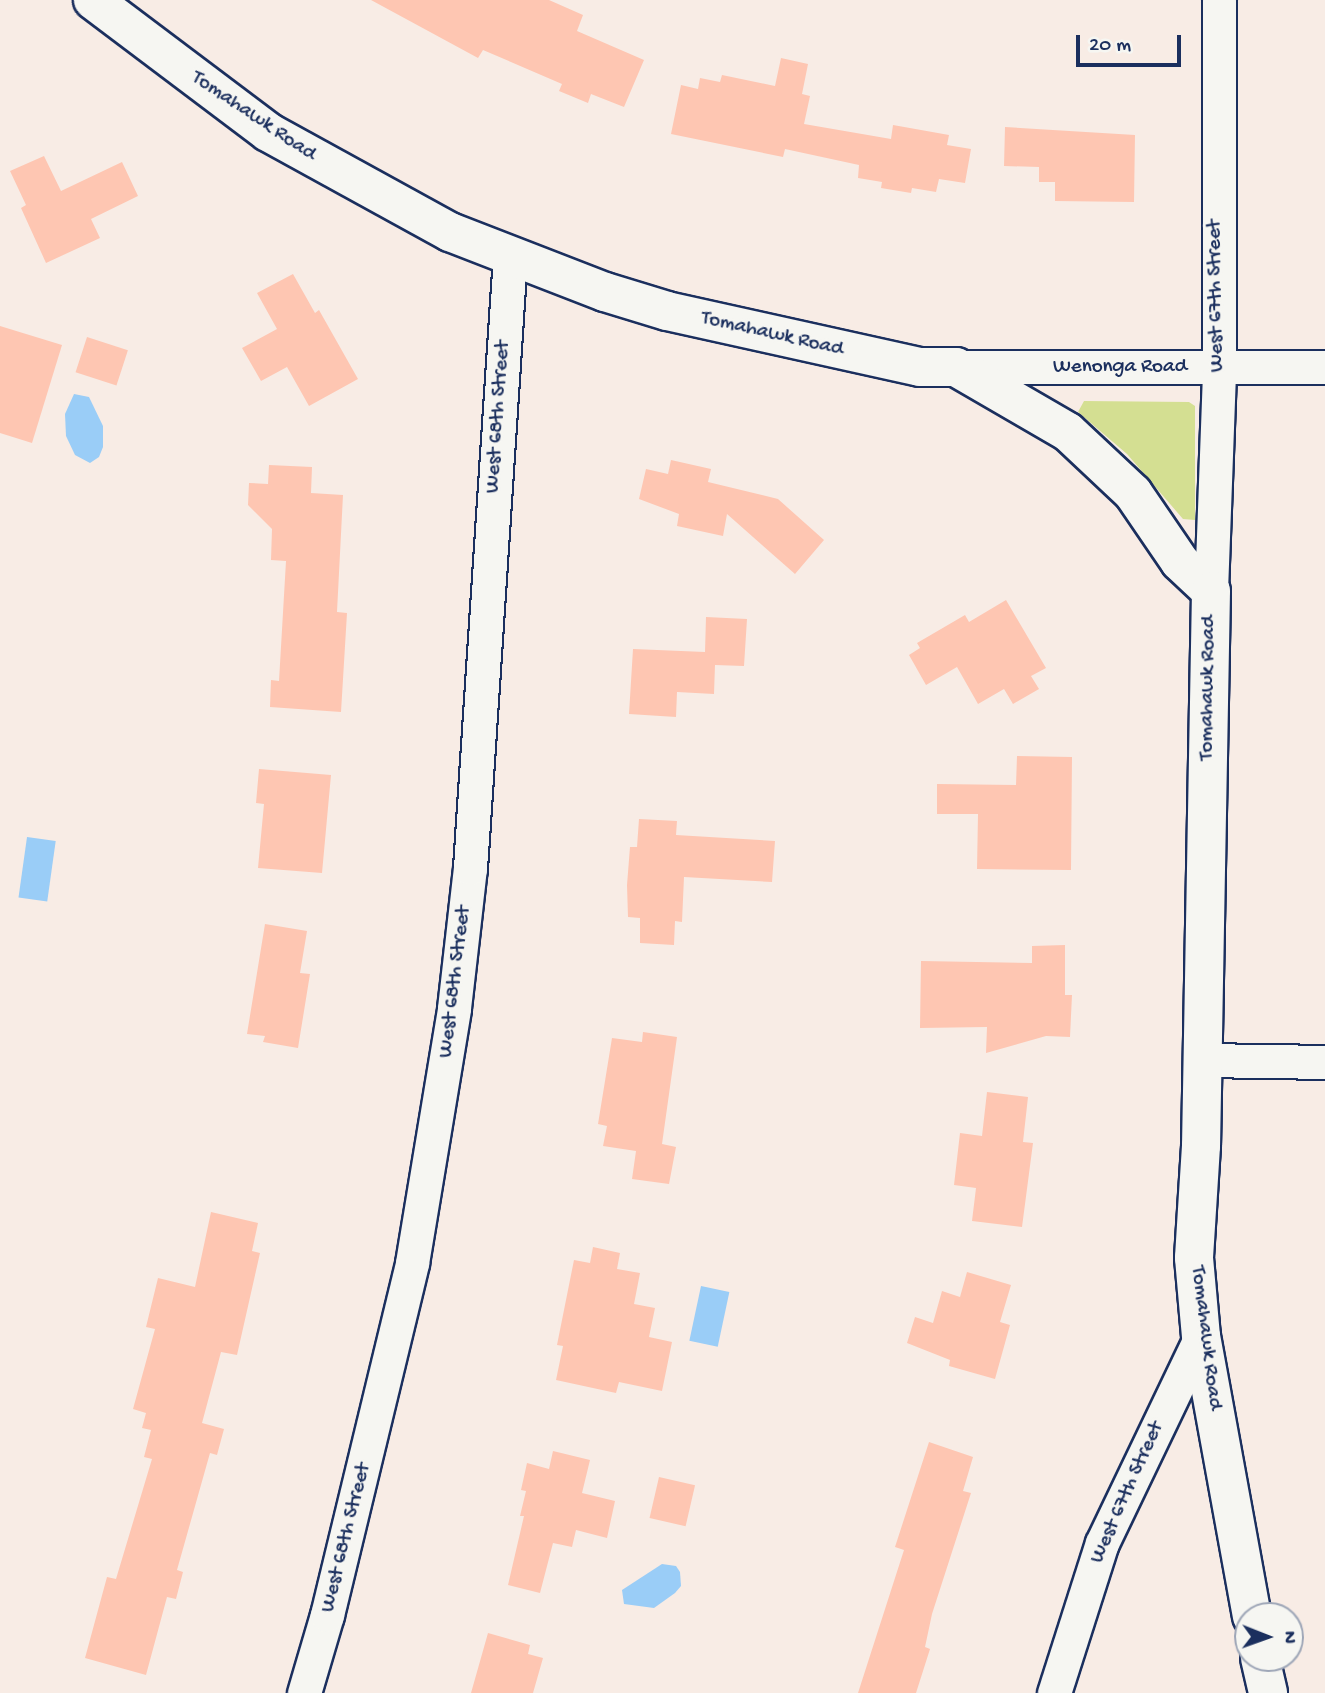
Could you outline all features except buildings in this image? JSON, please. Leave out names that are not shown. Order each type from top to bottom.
[{"type":"street","name":"Tomahawk Road","points":[[93,0],[268,132],[405,210],[510,257],[605,292],[708,321],[919,367],[956,367],[1068,432],[1133,494],[1180,562],[1211,591],[1202,1060],[1194,1258],[1200,1336],[1249,1602]]},
{"type":"street","name":"West 67th Street","points":[[1211,591],[1219,369],[1219,0]]},
{"type":"street","name":"West 68th Street","points":[[304,1693],[331,1602],[406,1289],[454,1008],[471,854],[510,257]]},
{"type":"street","name":"Wenonga Road","points":[[956,367],[1325,367]]},
{"type":"street","points":[[1202,1060],[1325,1062]]},
{"type":"street","name":"West 67th Street","points":[[1054,1693],[1102,1543],[1200,1336]]},
{"type":"street","points":[[1263,1672],[1268,1693]]},
{"type":"green space","points":[[1084,401],[1189,402],[1195,406],[1195,520],[1183,519],[1127,454],[1078,412]]},
{"type":"water","points":[[74,394],[89,397],[103,426],[103,447],[99,457],[90,463],[75,455],[66,436],[65,414]]},
{"type":"water","points":[[27,837],[56,841],[47,901],[19,897]]},
{"type":"water","points":[[701,1286],[729,1292],[718,1347],[689,1341]]},
{"type":"water","points":[[662,1564],[676,1566],[680,1572],[681,1586],[675,1593],[654,1608],[624,1604],[622,1590]]}]
